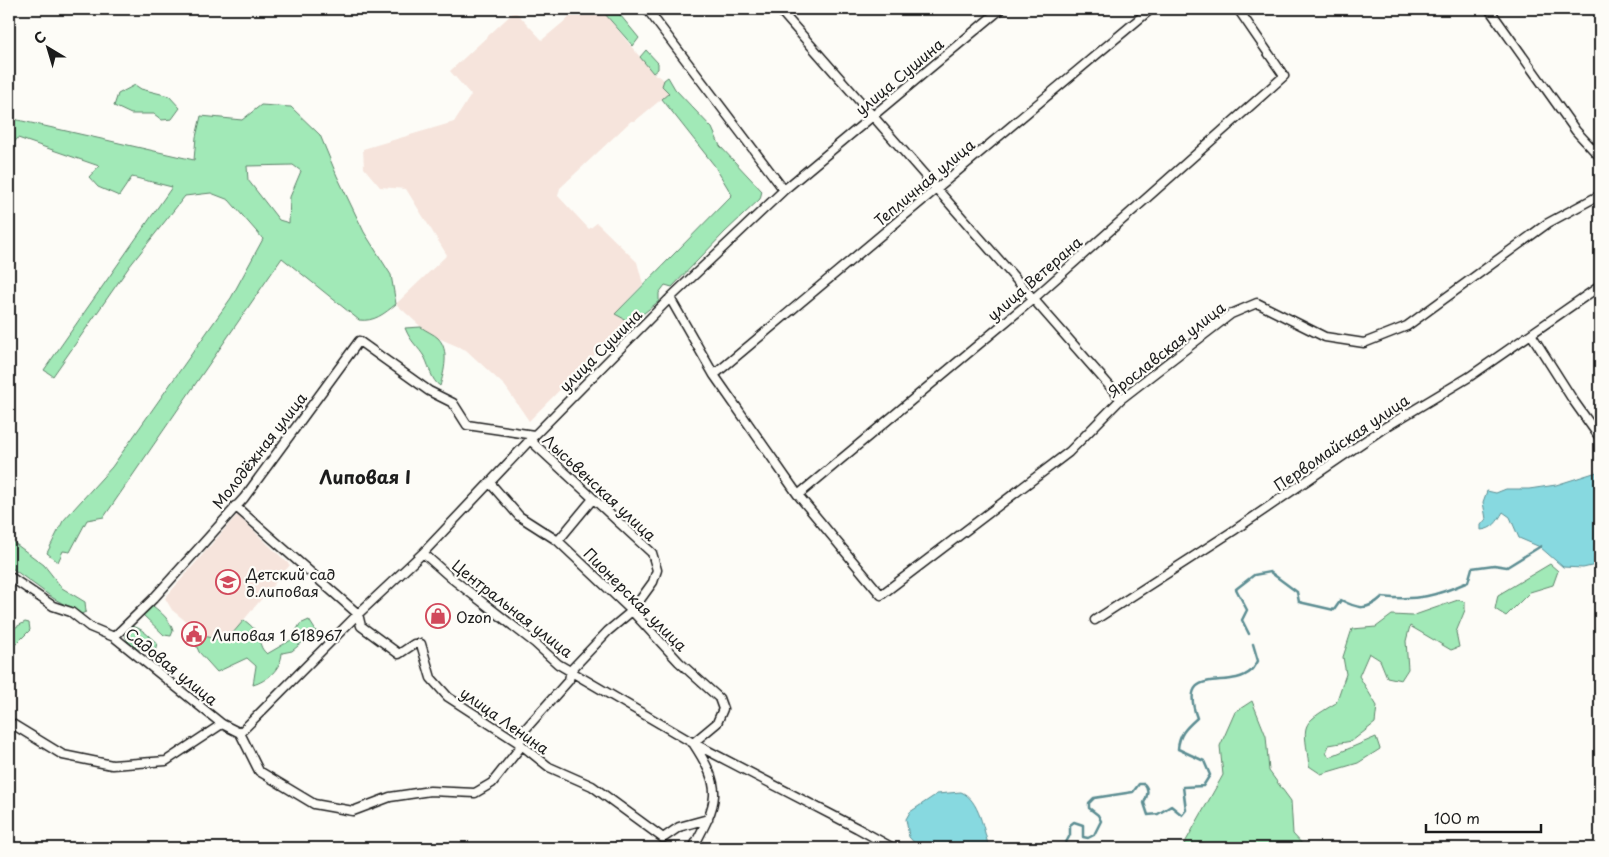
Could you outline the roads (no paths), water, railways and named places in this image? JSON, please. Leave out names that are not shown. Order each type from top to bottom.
[{"type":"street","points":[[647,9],[784,190]]},
{"type":"street","points":[[779,9],[1120,399]]},
{"type":"street","points":[[984,9],[991,16]]},
{"type":"street","name":"улица Сушина","points":[[240,733],[358,614],[423,553],[532,438],[670,298],[784,190],[1000,9]]},
{"type":"street","name":"Тепличная улица","points":[[714,375],[1150,9]]},
{"type":"street","name":"улица Ветерана","points":[[798,495],[1032,300],[1284,76],[1238,9]]},
{"type":"street","points":[[1489,9],[1576,131],[1600,157]]},
{"type":"street","name":"Ярославская улица","points":[[798,495],[881,595],[1069,452],[1120,399],[1231,314],[1257,303],[1325,337],[1364,343],[1384,337],[1407,326],[1548,223],[1600,196]]},
{"type":"street","name":"Первомайская улица","points":[[1096,620],[1384,428],[1469,376],[1600,286]]},
{"type":"street","points":[[670,298],[714,375],[798,495]]},
{"type":"street","points":[[1531,334],[1600,438]]},
{"type":"street","name":"Молодёжная улица","points":[[114,637],[153,598],[244,498],[359,341],[429,391],[453,402],[467,425],[532,438]]},
{"type":"street","name":"Лысьвенская улица","points":[[532,438],[592,500],[652,553],[657,570],[653,582],[632,611]]},
{"type":"street","name":"Пионерская улица","points":[[490,483],[519,516],[558,541],[632,611],[679,662],[719,698],[723,709],[717,723],[693,743]]},
{"type":"street","points":[[558,541],[592,500]]},
{"type":"street","name":"улица Ленина","points":[[235,506],[358,614],[361,626],[399,654],[414,644],[421,644],[431,678],[448,697],[519,744],[548,767],[592,786],[663,838],[679,827],[708,819]]},
{"type":"street","name":"Центральная улица","points":[[423,553],[450,577],[535,642],[558,664],[693,743],[840,818],[892,848]]},
{"type":"street","name":"Садовая улица","points":[[9,576],[53,606],[71,612],[90,627],[114,637],[222,724],[240,733]]},
{"type":"street","points":[[240,733],[259,771],[314,804],[353,811],[390,798],[430,791],[475,793],[492,783],[519,749],[521,734],[570,680],[571,670],[608,631],[632,611]]},
{"type":"street","points":[[9,722],[63,755],[112,765],[166,761],[222,724]]},
{"type":"street","name":"Центральная улица","points":[[693,743],[703,758],[712,780],[715,798],[708,819],[693,848]]},
{"type":"water","points":[[1600,471],[1600,564],[1583,568],[1563,567],[1540,547],[1519,538],[1510,517],[1503,512],[1492,527],[1481,530],[1481,525],[1486,519],[1483,502],[1487,491],[1496,493],[1506,489],[1529,489],[1556,485]]},
{"type":"water","points":[[961,792],[972,801],[976,808],[989,848],[919,848],[909,837],[906,819],[910,812],[937,794]]},
{"type":"waterway","points":[[1249,634],[1242,620],[1247,610],[1236,589],[1254,575],[1270,572],[1297,592],[1299,602],[1334,610],[1341,600],[1357,607],[1362,607],[1372,605],[1382,597],[1416,598],[1446,591],[1468,582],[1472,568],[1494,565],[1507,567],[1541,546]]},
{"type":"waterway","points":[[1063,848],[1070,835],[1070,825],[1074,822],[1083,825],[1083,837],[1088,838],[1094,835],[1101,821],[1098,815],[1089,808],[1089,803],[1094,798],[1133,792],[1139,784],[1144,784],[1147,789],[1144,803],[1148,815],[1158,814],[1171,806],[1182,815],[1186,810],[1183,787],[1203,786],[1210,775],[1204,761],[1178,749],[1184,732],[1197,718],[1193,701],[1194,690],[1199,684],[1208,681],[1242,677],[1251,671],[1258,661],[1253,644]]},
{"type":"place","name":"Детский сад д.липовая","points":[[228,582]]},
{"type":"place","name":"Ozon","points":[[438,616]]},
{"type":"place","name":"Липовая 1 618967","points":[[194,634]]},
{"type":"district","name":"Липовая I","points":[[365,476]]}]
